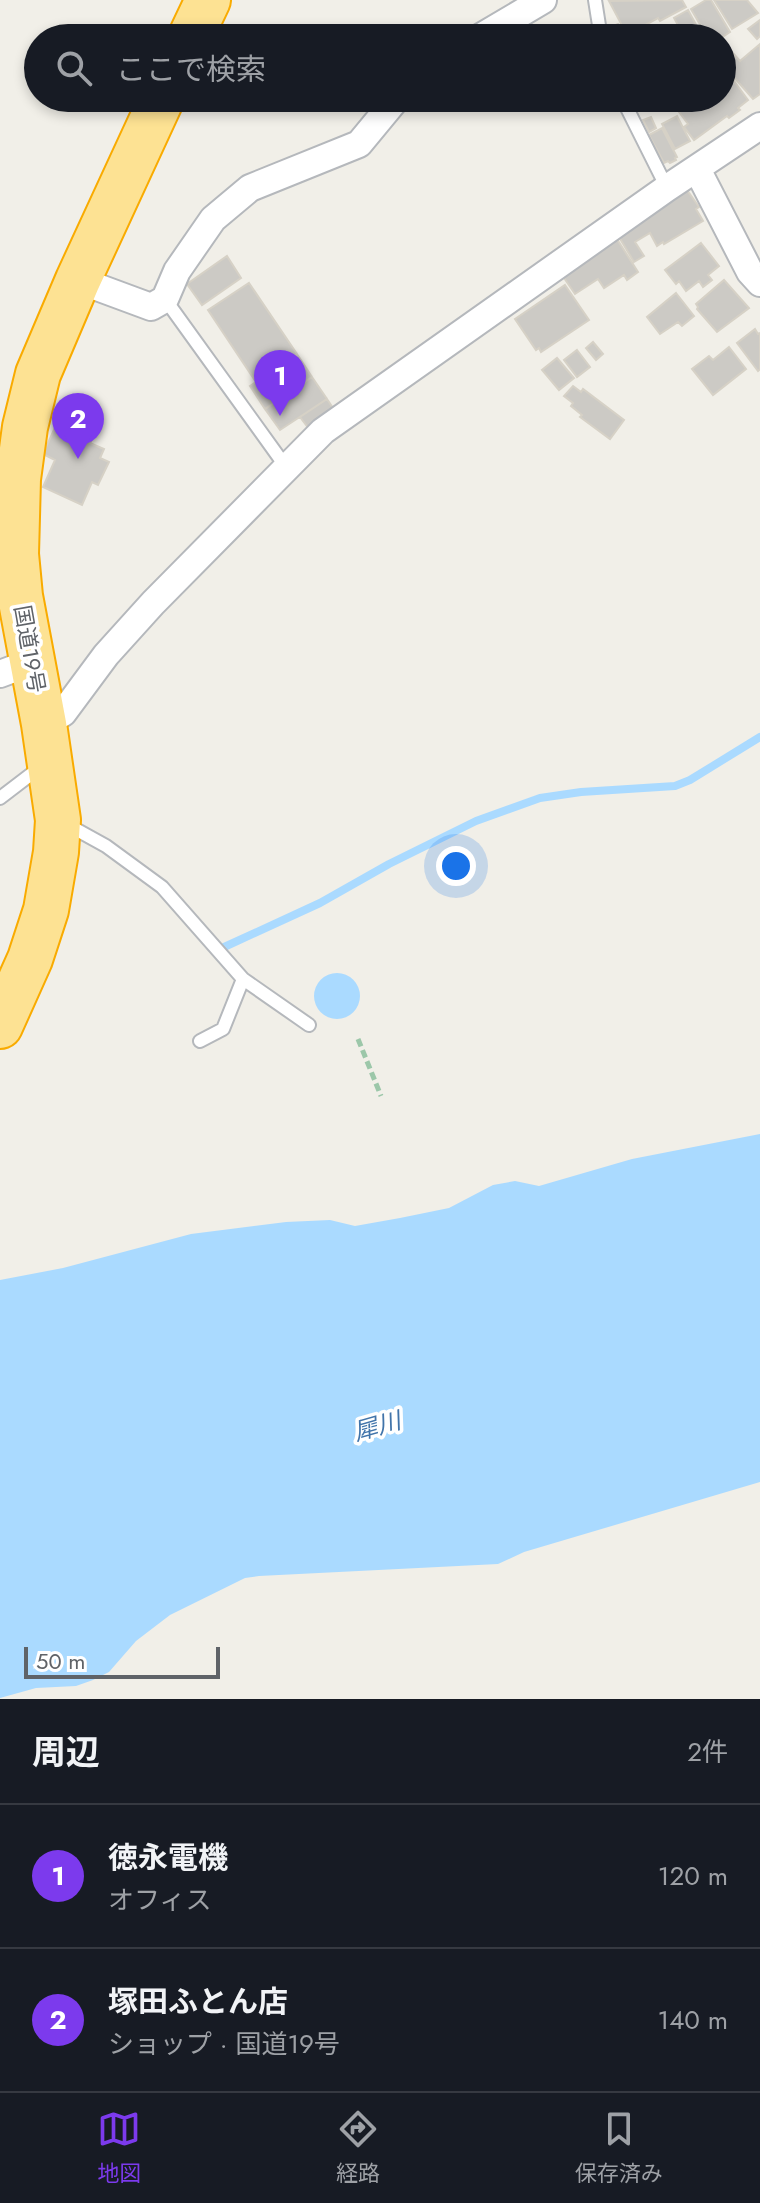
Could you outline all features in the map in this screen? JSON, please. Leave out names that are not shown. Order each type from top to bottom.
[{"type":"highway","points":[[197,24],[208,0]]},
{"type":"highway","name":"国道19号","points":[[0,1026],[30,959],[46,910],[58,820],[44,724],[16,668],[20,596],[16,554],[18,479],[25,427],[38,374],[156,112]]},
{"type":"street","points":[[503,24],[543,0]]},
{"type":"street","points":[[78,280],[151,307],[165,299],[177,271],[213,219],[250,188],[359,144],[385,112]]},
{"type":"street","points":[[44,724],[63,713],[106,655],[153,603],[323,431],[760,126]]},
{"type":"street","points":[[697,169],[750,272],[760,283]]},
{"type":"lane","points":[[595,0],[599,24]]},
{"type":"lane","points":[[629,112],[667,188]]},
{"type":"lane","points":[[165,299],[286,467]]},
{"type":"lane","points":[[0,798],[34,772]]},
{"type":"lane","points":[[58,820],[106,846],[162,887],[243,979],[309,1025]]},
{"type":"lane","points":[[200,1041],[223,1029],[243,979]]},
{"type":"path","points":[[358,1039],[381,1096]]},
{"type":"water","points":[[337,973],[353,980],[360,996],[353,1012],[337,1019],[321,1012],[314,996],[321,980]]},
{"type":"water","name":"犀川","points":[[760,1134],[760,1482],[524,1552],[498,1564],[245,1578],[170,1615],[136,1641],[109,1672],[93,1680],[76,1686],[36,1688],[0,1698],[0,1280],[63,1268],[191,1234],[286,1222],[330,1220],[355,1226],[400,1218],[449,1208],[493,1185],[515,1181],[539,1186],[632,1159]]},
{"type":"building","points":[[682,0],[686,7],[660,21],[658,18],[647,24],[621,24],[609,1]]},
{"type":"building","points":[[711,0],[725,24],[700,24],[691,9]]},
{"type":"building","points":[[714,0],[747,0],[758,13],[736,27],[729,24]]},
{"type":"building","points":[[688,10],[696,24],[677,24],[674,18]]},
{"type":"building","points":[[760,20],[760,36],[757,39],[748,29]]},
{"type":"building","points":[[760,44],[760,94],[753,99],[736,80],[736,56],[740,61]]},
{"type":"building","points":[[736,84],[748,100],[738,108],[740,110],[694,140],[684,127],[688,124],[679,112],[736,112]]},
{"type":"building","points":[[677,116],[690,141],[675,149],[662,124]]},
{"type":"building","points":[[651,117],[656,128],[649,132],[643,120]]},
{"type":"building","points":[[662,128],[677,157],[670,163],[664,163],[649,135]]},
{"type":"building","points":[[687,190],[699,207],[696,209],[703,221],[657,246],[650,233],[635,242],[644,256],[634,262],[616,232]]},
{"type":"building","points":[[615,236],[638,272],[627,280],[624,275],[604,288],[598,279],[575,294],[560,272]]},
{"type":"building","points":[[701,243],[719,266],[708,275],[712,280],[703,287],[699,281],[686,291],[665,270]]},
{"type":"building","points":[[227,256],[241,278],[202,305],[187,284]]},
{"type":"building","points":[[724,280],[749,308],[717,332],[696,304]]},
{"type":"building","points":[[249,283],[297,354],[256,382],[208,310]]},
{"type":"building","points":[[565,285],[589,320],[541,352],[539,348],[536,350],[515,319]]},
{"type":"building","points":[[676,293],[694,316],[682,326],[678,322],[660,334],[647,317]]},
{"type":"building","points":[[755,329],[760,333],[758,371],[737,343]]},
{"type":"building","points":[[593,342],[603,354],[596,360],[586,348]]},
{"type":"building","points":[[729,347],[746,369],[713,395],[692,369],[709,356],[713,360]]},
{"type":"building","points":[[577,350],[590,367],[577,377],[564,360]]},
{"type":"building","points":[[297,354],[312,377],[265,409],[250,386]]},
{"type":"building","points":[[557,358],[574,378],[559,390],[542,370]]},
{"type":"building","points":[[312,377],[327,399],[280,430],[265,409]]},
{"type":"building","points":[[573,386],[581,392],[583,389],[624,420],[610,439],[580,417],[582,415],[571,406],[573,403],[564,396]]},
{"type":"building","points":[[327,399],[335,411],[309,429],[300,417]]},
{"type":"building","points":[[61,414],[89,427],[86,434],[93,437],[90,443],[104,449],[100,458],[109,462],[98,485],[92,482],[82,505],[43,487],[55,460],[43,454]]},
{"type":"waterway","points":[[222,948],[320,903],[389,864],[476,821],[540,798],[675,786],[760,737]]},
{"type":"place","name":"徳永電機","points":[[280,416]]},
{"type":"place","name":"塚田ふとん店","points":[[78,459]]}]
